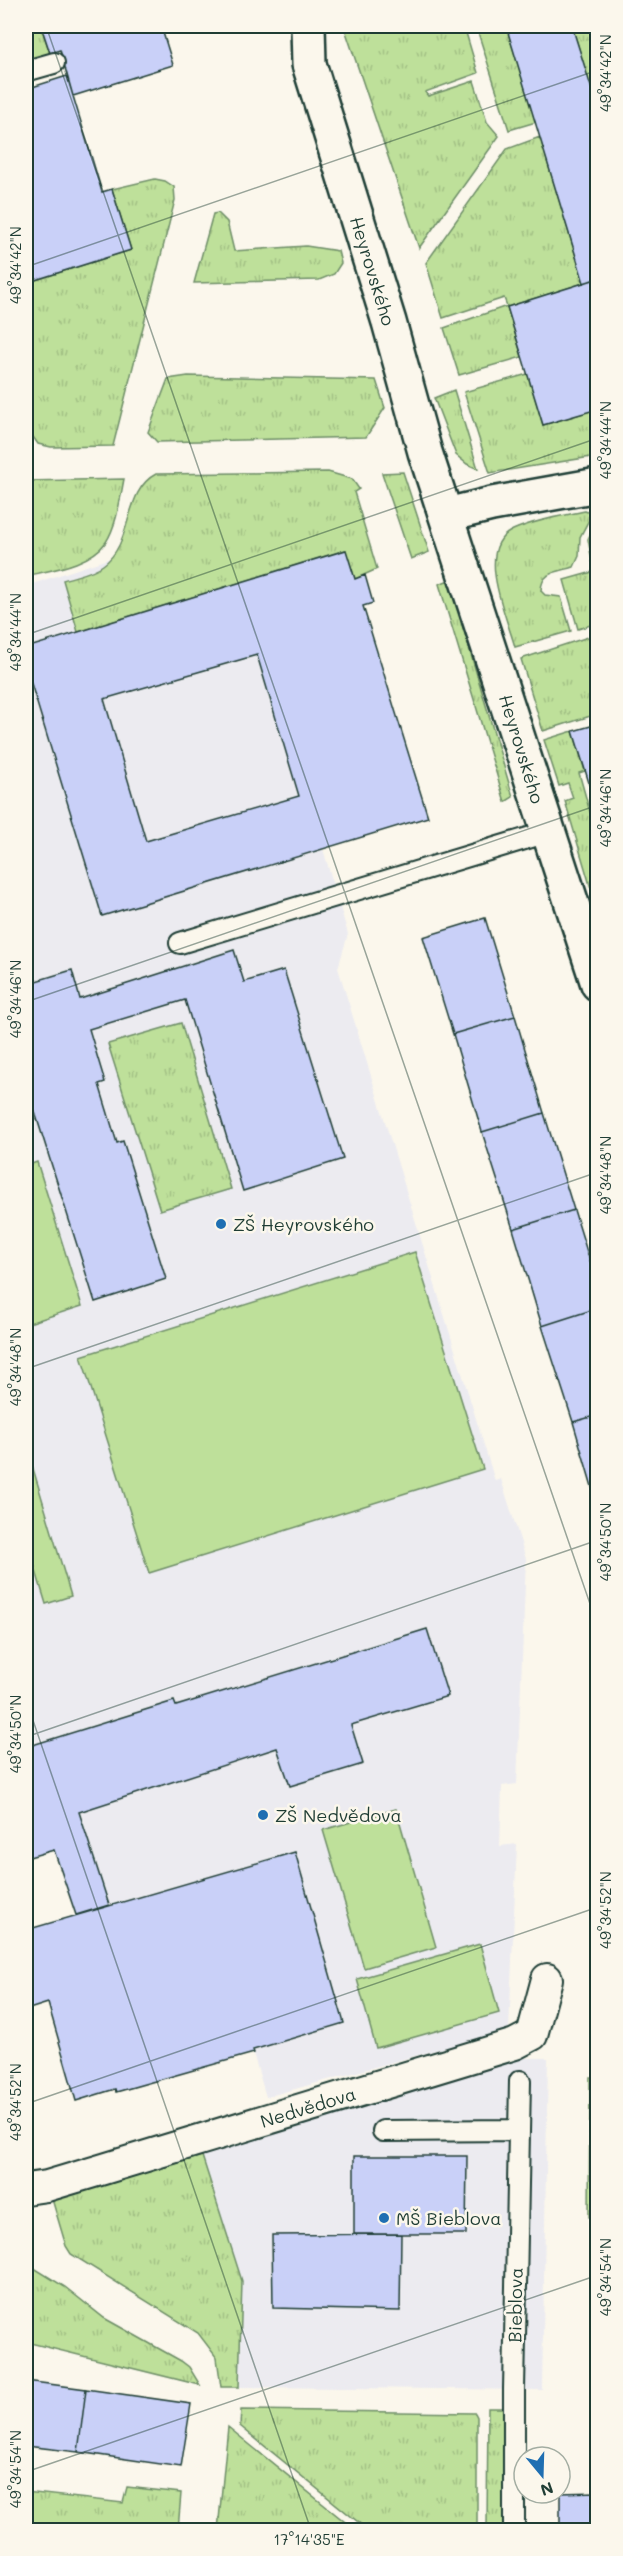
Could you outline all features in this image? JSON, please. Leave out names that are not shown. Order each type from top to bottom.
[{"type":"street","name":"Heyrovského","points":[[308,26],[309,64],[447,515],[548,832],[591,939],[597,984]]},
{"type":"street","points":[[447,515],[492,504],[597,485]]},
{"type":"street","name":"Nedvědova","points":[[26,2189],[47,2186],[515,2044],[532,2035],[547,1979]]},
{"type":"lane","points":[[26,71],[54,63]]},
{"type":"lane","points":[[180,943],[548,832]]},
{"type":"lane","name":"Bieblova","points":[[514,2530],[514,2389],[520,2080]]},
{"type":"lane","points":[[382,2131],[518,2130]]},
{"type":"shaded area","name":"ZŠ Heyrovského","points":[[144,547],[163,606],[346,550],[355,578],[365,575],[373,603],[363,607],[428,817],[323,849],[348,934],[338,968],[495,1481],[501,1479],[526,1559],[517,1784],[502,1786],[500,1846],[517,1844],[509,2030],[266,2097],[253,2053],[76,2101],[48,2003],[26,2010],[26,1930],[76,1915],[54,1850],[26,1858],[26,586]]},
{"type":"shaded area","name":"MŠ Bieblova","points":[[518,2058],[548,2058],[542,2390],[239,2387],[242,2281],[202,2156]]},
{"type":"green space","points":[[26,26],[41,26],[50,53],[26,61]]},
{"type":"green space","points":[[344,26],[464,26],[478,73],[425,92],[428,96],[474,81],[487,122],[499,136],[419,248]]},
{"type":"green space","points":[[476,26],[506,26],[536,122],[509,130]]},
{"type":"green space","points":[[572,26],[594,26],[597,36],[597,94],[593,95]]},
{"type":"green space","points":[[540,137],[584,283],[507,307],[522,357],[459,375],[444,328],[507,306],[504,298],[443,318],[426,263],[507,149]]},
{"type":"green space","points":[[155,179],[165,181],[174,187],[175,200],[113,446],[51,447],[38,444],[26,427],[26,260],[32,281],[131,250],[112,189]]},
{"type":"green space","points":[[218,213],[227,222],[234,251],[306,246],[338,251],[341,263],[334,274],[319,280],[194,283],[213,214]]},
{"type":"green space","points":[[528,374],[543,425],[597,409],[597,456],[490,473],[464,392]]},
{"type":"green space","points":[[188,376],[376,380],[385,408],[366,437],[157,442],[148,432],[168,379]]},
{"type":"green space","points":[[454,390],[478,469],[456,455],[434,398]]},
{"type":"green space","points":[[328,472],[352,479],[359,489],[354,492],[377,569],[355,579],[345,550],[78,632],[63,580],[94,570],[113,555],[120,544],[138,492],[156,474]]},
{"type":"green space","points":[[403,472],[429,552],[411,559],[382,473]]},
{"type":"green space","points":[[124,479],[113,528],[99,550],[80,561],[58,569],[26,576],[26,481]]},
{"type":"green space","points":[[585,511],[592,514],[580,537],[579,556],[574,567],[547,576],[541,591],[545,595],[561,597],[571,631],[515,647],[496,584],[494,567],[496,551],[502,539],[513,530],[530,524]]},
{"type":"green space","points":[[597,519],[597,559],[592,561],[588,539]]},
{"type":"green space","points":[[596,571],[597,623],[578,629],[564,580]]},
{"type":"green space","points":[[449,580],[513,797],[505,802],[439,584]]},
{"type":"green space","points":[[597,634],[597,714],[543,731],[521,659]]},
{"type":"green space","points":[[573,731],[585,771],[579,773],[590,812],[597,812],[597,898],[592,892],[565,801],[573,798],[568,783],[559,786],[544,740]]},
{"type":"green space","points":[[181,1023],[231,1189],[160,1210],[108,1044]]},
{"type":"green space","points":[[37,1162],[82,1306],[26,1324],[26,1166]]},
{"type":"green space","points":[[415,1252],[483,1469],[149,1573],[81,1356]]},
{"type":"green space","points":[[26,1445],[71,1596],[46,1604],[32,1558],[26,1580]]},
{"type":"green space","points":[[396,1809],[436,1947],[364,1968],[323,1830]]},
{"type":"green space","points":[[480,1944],[499,2013],[376,2048],[357,1979]]},
{"type":"green space","points":[[590,2077],[597,2077],[597,2217],[589,2217]]},
{"type":"green space","points":[[202,2156],[242,2281],[239,2387],[221,2387],[217,2358],[198,2333],[71,2254],[66,2246],[52,2199]]},
{"type":"green space","points":[[26,2263],[65,2287],[104,2318],[181,2361],[189,2367],[200,2385],[26,2342]]},
{"type":"green space","points":[[488,2408],[508,2408],[506,2530],[487,2530]]},
{"type":"green space","points":[[241,2410],[475,2413],[477,2417],[477,2530],[368,2530],[240,2426]]},
{"type":"green space","points":[[228,2427],[355,2530],[218,2530]]},
{"type":"green space","points":[[127,2487],[181,2493],[178,2530],[26,2530],[26,2492],[123,2503]]},
{"type":"building","points":[[41,26],[161,26],[173,65],[73,96],[60,50],[50,53]]},
{"type":"building","points":[[506,26],[572,26],[598,109],[598,278],[584,283]]},
{"type":"building","points":[[67,76],[102,192],[112,189],[131,250],[32,281],[26,260],[26,89]]},
{"type":"building","points":[[593,280],[598,293],[598,409],[543,425],[507,307]]},
{"type":"building","points":[[346,550],[355,579],[365,575],[373,603],[363,606],[428,817],[102,916],[26,667],[26,648]],"holes":[[[257,655],[299,796],[146,841],[104,699]]]},
{"type":"building","points":[[598,724],[598,812],[573,731]]},
{"type":"building","points":[[485,918],[515,1016],[453,1034],[423,937]]},
{"type":"building","points":[[234,950],[244,982],[284,970],[343,1159],[243,1191],[185,1000],[89,1029],[105,1082],[99,1084],[117,1143],[123,1141],[166,1279],[95,1302],[33,1106],[26,1108],[26,984],[72,970],[80,999]]},
{"type":"building","points":[[515,1016],[544,1113],[482,1132],[453,1034]]},
{"type":"building","points":[[544,1113],[574,1210],[513,1229],[482,1132]]},
{"type":"building","points":[[574,1210],[598,1287],[598,1308],[542,1326],[513,1229]]},
{"type":"building","points":[[598,1308],[598,1415],[573,1422],[542,1326]]},
{"type":"building","points":[[598,1415],[598,1507],[573,1422]]},
{"type":"building","points":[[427,1629],[448,1696],[351,1725],[363,1764],[290,1786],[277,1748],[79,1812],[109,1905],[76,1915],[54,1850],[26,1858],[26,1747],[174,1701],[176,1706]]},
{"type":"building","points":[[295,1852],[344,2023],[253,2050],[254,2053],[76,2101],[48,2003],[26,2010],[26,1930]]},
{"type":"building","points":[[354,2156],[467,2156],[466,2234],[354,2234]]},
{"type":"building","points":[[401,2234],[400,2311],[273,2308],[272,2235]]},
{"type":"building","points":[[26,2381],[86,2389],[78,2452],[26,2446]]},
{"type":"building","points":[[86,2389],[191,2404],[181,2467],[78,2452]]},
{"type":"building","points":[[598,2492],[598,2530],[560,2530],[560,2505],[572,2505],[572,2493]]},
{"type":"place","name":"ZŠ Heyrovského","points":[[221,1224]]},
{"type":"place","name":"ZŠ Nedvědova","points":[[263,1815]]},
{"type":"place","name":"MŠ Bieblova","points":[[384,2218]]}]
